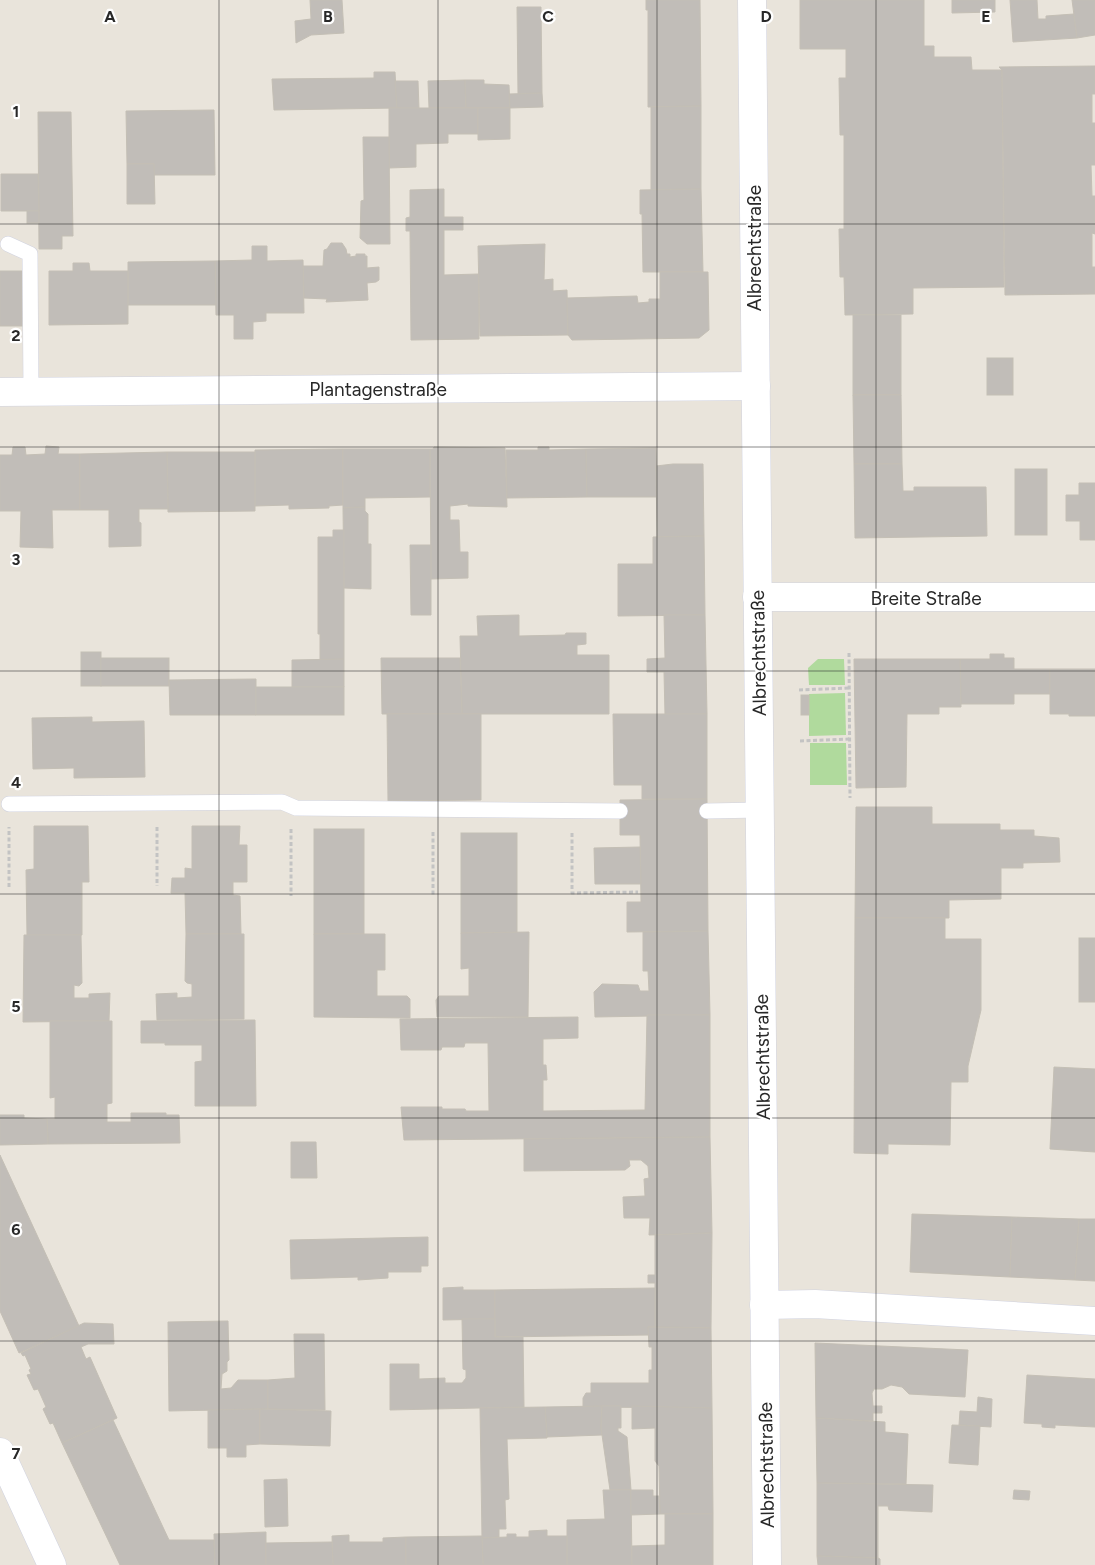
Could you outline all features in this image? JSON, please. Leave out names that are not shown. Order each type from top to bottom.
[{"type":"main road","name":"Albrechtstraße","points":[[752,0],[767,1565]]},
{"type":"main road","name":"Plantagenstraße","points":[[0,392],[756,386]]},
{"type":"main road","name":"Breite Straße","points":[[758,598],[1095,597]]},
{"type":"main road","points":[[764,1305],[815,1304],[1095,1321]]},
{"type":"main road","points":[[0,1452],[52,1565]]},
{"type":"lane","points":[[8,244],[30,254],[31,392]]},
{"type":"lane","points":[[9,804],[282,802],[296,808],[620,811]]},
{"type":"lane","points":[[707,811],[760,810]]},
{"type":"path","points":[[849,653],[850,798]]},
{"type":"path","points":[[799,690],[849,688]]},
{"type":"path","points":[[800,741],[849,739]]},
{"type":"path","points":[[9,804],[9,887]]},
{"type":"path","points":[[157,804],[157,886]]},
{"type":"path","points":[[290,806],[291,896]]},
{"type":"path","points":[[433,809],[433,895]]},
{"type":"path","points":[[572,810],[572,894],[638,892]]},
{"type":"green space","points":[[818,659],[844,659],[845,685],[809,685],[808,668]]},
{"type":"green space","points":[[845,693],[846,735],[809,736],[809,694]]},
{"type":"green space","points":[[810,743],[846,743],[847,785],[810,785]]},
{"type":"building","points":[[310,0],[342,0],[344,33],[311,35],[296,43],[295,21],[311,19]]},
{"type":"building","points":[[646,0],[700,0],[701,106],[648,107],[648,10],[646,10]]},
{"type":"building","points":[[800,0],[924,0],[924,46],[934,46],[934,57],[971,57],[972,70],[1002,70],[1004,287],[913,288],[913,314],[845,315],[844,277],[840,277],[839,229],[844,229],[844,135],[840,135],[839,78],[846,78],[846,49],[800,49]]},
{"type":"building","points":[[952,0],[995,0],[995,12],[952,13]]},
{"type":"building","points":[[1010,0],[1037,0],[1038,19],[1046,19],[1046,16],[1074,14],[1077,38],[1013,42]]},
{"type":"building","points":[[1072,0],[1095,0],[1095,35],[1077,38]]},
{"type":"building","points":[[517,7],[541,7],[542,93],[518,94]]},
{"type":"building","points":[[1095,66],[1095,94],[1092,94],[1092,123],[1095,123],[1095,165],[1091,165],[1092,196],[1095,196],[1095,234],[1092,233],[1092,267],[1095,267],[1095,294],[1005,295],[1002,70],[999,67]]},
{"type":"building","points":[[374,72],[395,72],[397,108],[274,110],[272,79],[374,78]]},
{"type":"building","points":[[465,80],[466,108],[429,108],[428,81]]},
{"type":"building","points":[[465,80],[484,80],[484,84],[509,85],[510,108],[466,108]]},
{"type":"building","points":[[395,81],[418,81],[419,109],[397,108]]},
{"type":"building","points":[[542,93],[543,107],[510,108],[509,94]]},
{"type":"building","points":[[701,106],[701,189],[651,190],[651,107]]},
{"type":"building","points":[[389,108],[478,108],[478,134],[448,134],[448,143],[416,144],[416,167],[389,168]]},
{"type":"building","points":[[478,108],[510,108],[510,139],[478,140]]},
{"type":"building","points":[[214,110],[215,175],[154,175],[154,164],[127,164],[126,111]]},
{"type":"building","points":[[38,112],[71,112],[73,236],[62,236],[62,249],[39,249]]},
{"type":"building","points":[[363,137],[389,137],[390,244],[367,244],[360,238],[361,201],[364,200]]},
{"type":"building","points":[[127,164],[154,164],[155,204],[127,204]]},
{"type":"building","points":[[1,174],[38,174],[39,211],[1,211]]},
{"type":"building","points":[[444,189],[444,217],[463,217],[463,230],[444,230],[444,275],[479,274],[479,339],[411,340],[410,231],[406,231],[406,218],[410,217],[410,190]]},
{"type":"building","points":[[701,189],[703,272],[643,272],[640,190]]},
{"type":"building","points":[[27,211],[39,211],[39,223],[27,223]]},
{"type":"building","points":[[331,243],[342,243],[350,257],[356,256],[356,254],[365,254],[367,256],[367,268],[379,267],[379,280],[367,283],[368,300],[326,302],[327,299],[304,298],[303,266],[323,266],[324,250]]},
{"type":"building","points":[[545,244],[544,280],[553,279],[553,291],[567,290],[568,335],[480,336],[478,246]]},
{"type":"building","points":[[252,246],[267,246],[267,261],[303,260],[304,313],[266,313],[266,321],[253,322],[253,339],[234,339],[234,315],[216,315],[215,261],[252,260]]},
{"type":"building","points":[[215,261],[216,305],[128,305],[128,262]]},
{"type":"building","points":[[73,263],[89,263],[90,271],[128,271],[128,324],[49,325],[49,271],[73,271]]},
{"type":"building","points":[[0,271],[22,271],[22,326],[0,326]]},
{"type":"building","points":[[660,272],[708,272],[709,330],[699,338],[572,340],[568,335],[567,298],[637,296],[638,303],[649,302],[649,299],[660,299]]},
{"type":"building","points":[[853,315],[901,315],[901,395],[853,395]]},
{"type":"building","points":[[987,358],[1013,358],[1013,395],[987,395]]},
{"type":"building","points":[[853,395],[901,395],[902,464],[854,464]]},
{"type":"building","points":[[46,446],[59,447],[58,454],[80,454],[80,510],[52,510],[53,548],[20,547],[21,511],[0,511],[0,455],[12,455],[13,447],[25,447],[26,455],[45,454]]},
{"type":"building","points":[[434,447],[505,448],[507,507],[468,506],[468,504],[450,506],[450,520],[459,520],[460,552],[468,552],[468,578],[431,579],[430,449]]},
{"type":"building","points":[[538,447],[549,447],[549,450],[586,449],[587,497],[507,498],[506,450],[538,450]]},
{"type":"building","points":[[656,448],[657,497],[587,497],[586,449]]},
{"type":"building","points":[[343,449],[343,505],[329,506],[329,508],[289,509],[289,505],[255,506],[255,450]]},
{"type":"building","points":[[343,449],[430,449],[430,497],[365,498],[365,507],[343,508]]},
{"type":"building","points":[[167,452],[255,452],[255,511],[168,512]]},
{"type":"building","points":[[167,452],[168,509],[139,509],[141,546],[109,547],[109,510],[80,510],[80,454]]},
{"type":"building","points":[[703,464],[704,536],[657,537],[656,466]]},
{"type":"building","points":[[854,464],[902,464],[903,491],[914,491],[914,487],[986,487],[987,536],[855,538]]},
{"type":"building","points":[[1015,469],[1047,469],[1047,535],[1015,535]]},
{"type":"building","points":[[1079,483],[1095,483],[1095,540],[1080,540],[1080,521],[1066,521],[1066,495],[1079,495]]},
{"type":"building","points":[[365,507],[365,511],[368,514],[368,544],[371,544],[371,589],[344,588],[343,508]]},
{"type":"building","points":[[333,530],[344,530],[344,659],[320,660],[320,634],[318,634],[318,537],[333,537]]},
{"type":"building","points":[[704,536],[705,615],[618,616],[618,564],[653,564],[653,537]]},
{"type":"building","points":[[410,545],[431,545],[431,615],[411,615]]},
{"type":"building","points":[[519,615],[519,636],[586,633],[586,644],[577,645],[577,655],[609,655],[609,714],[462,714],[460,636],[478,636],[477,616]]},
{"type":"building","points":[[664,615],[705,615],[707,714],[665,715],[664,672],[647,672],[647,659],[665,658]]},
{"type":"building","points":[[81,652],[101,652],[101,686],[81,686]]},
{"type":"building","points":[[990,654],[1004,654],[1004,658],[1014,658],[1014,669],[1050,669],[1050,694],[1014,694],[1014,704],[961,704],[960,659],[990,659]]},
{"type":"building","points":[[101,658],[169,658],[169,686],[101,686]]},
{"type":"building","points":[[381,658],[460,658],[462,714],[382,714]]},
{"type":"building","points":[[344,659],[344,687],[292,687],[292,660]]},
{"type":"building","points":[[854,659],[960,659],[961,707],[939,707],[939,714],[907,714],[906,787],[856,788]]},
{"type":"building","points":[[1050,669],[1095,669],[1095,716],[1050,714]]},
{"type":"building","points":[[256,679],[256,715],[170,715],[169,680]]},
{"type":"building","points":[[256,687],[344,687],[344,715],[256,715]]},
{"type":"building","points":[[801,695],[809,695],[809,715],[801,715]]},
{"type":"building","points":[[387,714],[481,714],[481,800],[388,801]]},
{"type":"building","points":[[613,714],[707,714],[707,799],[642,799],[642,785],[614,785]]},
{"type":"building","points":[[92,717],[92,722],[144,721],[145,777],[74,778],[74,768],[33,769],[32,718]]},
{"type":"building","points":[[707,799],[708,931],[627,932],[627,902],[641,902],[640,835],[620,835],[620,800]]},
{"type":"building","points":[[856,807],[932,807],[932,824],[1000,824],[1000,830],[1034,830],[1034,836],[1059,838],[1060,862],[1023,863],[1023,868],[1001,868],[1001,899],[949,900],[949,918],[855,918]]},
{"type":"building","points":[[34,826],[88,826],[89,882],[82,882],[82,935],[27,936],[26,870],[34,869]]},
{"type":"building","points":[[192,826],[240,826],[239,845],[247,845],[247,882],[233,882],[233,895],[240,896],[241,934],[186,934],[185,893],[171,893],[172,878],[185,878],[185,868],[192,869]]},
{"type":"building","points":[[314,829],[364,829],[364,934],[314,934]]},
{"type":"building","points":[[461,833],[517,833],[517,933],[461,933]]},
{"type":"building","points":[[640,847],[641,884],[595,884],[594,848]]},
{"type":"building","points":[[855,918],[945,918],[945,939],[981,939],[981,1010],[968,1066],[968,1082],[951,1082],[950,1145],[888,1144],[888,1154],[854,1153]]},
{"type":"building","points":[[708,931],[710,1015],[595,1017],[594,992],[602,984],[638,985],[640,991],[649,991],[648,971],[643,971],[643,932]]},
{"type":"building","points":[[529,932],[528,1017],[437,1017],[436,1000],[439,996],[469,996],[469,968],[461,969],[461,933]]},
{"type":"building","points":[[186,934],[244,934],[244,1019],[157,1020],[156,994],[177,993],[177,998],[192,997],[192,984],[185,981]]},
{"type":"building","points":[[314,934],[385,934],[385,970],[377,970],[377,996],[407,996],[410,999],[410,1018],[314,1017]]},
{"type":"building","points":[[24,935],[81,935],[82,983],[79,986],[74,985],[74,998],[89,998],[89,994],[110,993],[109,1021],[23,1022]]},
{"type":"building","points":[[1079,938],[1095,938],[1095,1002],[1079,1002]]},
{"type":"building","points":[[647,1015],[710,1015],[710,1137],[404,1140],[401,1107],[442,1107],[442,1109],[489,1111],[488,1043],[465,1043],[464,1047],[442,1047],[441,1050],[401,1050],[400,1019],[578,1017],[578,1038],[543,1039],[543,1065],[546,1065],[547,1080],[543,1080],[543,1111],[645,1110]]},
{"type":"building","points":[[255,1020],[256,1106],[195,1106],[195,1062],[202,1061],[202,1045],[141,1043],[141,1021]]},
{"type":"building","points":[[50,1021],[112,1021],[112,1103],[107,1104],[107,1122],[131,1122],[131,1113],[179,1115],[180,1143],[48,1144],[47,1119],[55,1119],[55,1097],[50,1098]]},
{"type":"building","points":[[1054,1067],[1095,1069],[1095,1152],[1050,1149]]},
{"type":"building","points":[[0,1115],[24,1115],[24,1118],[47,1119],[48,1144],[0,1145]]},
{"type":"building","points":[[710,1137],[712,1233],[649,1235],[650,1218],[624,1218],[623,1197],[645,1196],[644,1179],[649,1178],[648,1166],[641,1160],[629,1160],[630,1166],[625,1170],[524,1171],[524,1139]]},
{"type":"building","points":[[291,1142],[316,1142],[317,1178],[291,1178]]},
{"type":"building","points":[[0,1155],[79,1326],[19,1353],[0,1311]]},
{"type":"building","points":[[912,1214],[1012,1217],[1010,1277],[910,1272]]},
{"type":"building","points":[[1012,1217],[1079,1219],[1075,1280],[1010,1277]]},
{"type":"building","points":[[1079,1219],[1095,1219],[1095,1281],[1075,1280]]},
{"type":"building","points":[[712,1233],[711,1328],[655,1327],[655,1283],[648,1283],[648,1275],[655,1275],[655,1235]]},
{"type":"building","points":[[428,1237],[428,1266],[421,1266],[421,1272],[388,1272],[388,1278],[358,1280],[358,1277],[291,1279],[290,1240]]},
{"type":"building","points":[[463,1287],[463,1290],[495,1290],[495,1319],[443,1320],[443,1288]]},
{"type":"building","points":[[655,1288],[655,1327],[648,1327],[649,1335],[495,1337],[495,1290]]},
{"type":"building","points":[[462,1319],[495,1319],[495,1337],[523,1337],[524,1407],[390,1410],[390,1364],[419,1364],[419,1379],[445,1378],[445,1383],[462,1383],[466,1378],[466,1370],[463,1369]]},
{"type":"building","points":[[228,1321],[229,1360],[227,1362],[227,1371],[222,1374],[221,1389],[231,1388],[238,1380],[268,1380],[268,1409],[169,1411],[168,1322]]},
{"type":"building","points":[[84,1323],[113,1324],[114,1344],[88,1344],[81,1347],[86,1359],[90,1357],[117,1418],[62,1443],[53,1423],[50,1424],[43,1409],[46,1407],[38,1389],[34,1390],[27,1375],[31,1374],[29,1370],[31,1369],[25,1355],[23,1356],[21,1353]]},
{"type":"building","points":[[648,1327],[711,1328],[712,1408],[583,1407],[583,1398],[586,1393],[591,1393],[591,1383],[649,1383],[649,1370],[652,1370],[652,1347],[649,1347]]},
{"type":"building","points":[[294,1334],[324,1334],[325,1410],[268,1409],[268,1380],[295,1378]]},
{"type":"building","points":[[815,1343],[968,1350],[965,1397],[909,1394],[902,1387],[891,1385],[882,1389],[874,1389],[872,1393],[873,1406],[882,1406],[882,1413],[873,1413],[873,1421],[816,1418]]},
{"type":"building","points":[[1027,1375],[1095,1379],[1095,1427],[1055,1425],[1055,1428],[1042,1427],[1042,1424],[1024,1423]]},
{"type":"building","points":[[978,1397],[992,1399],[991,1427],[959,1425],[960,1411],[977,1412]]},
{"type":"building","points":[[602,1406],[602,1435],[547,1437],[545,1407]]},
{"type":"building","points":[[602,1406],[621,1406],[621,1428],[618,1428],[618,1431],[627,1437],[631,1490],[610,1490],[601,1428]]},
{"type":"building","points":[[632,1406],[712,1408],[713,1514],[660,1514],[659,1466],[655,1461],[655,1428],[632,1429]]},
{"type":"building","points":[[545,1407],[547,1438],[507,1439],[509,1499],[505,1500],[506,1529],[499,1529],[499,1537],[482,1538],[480,1408]]},
{"type":"building","points":[[260,1409],[260,1444],[246,1445],[246,1457],[227,1457],[227,1448],[208,1448],[208,1410]]},
{"type":"building","points":[[260,1409],[331,1411],[330,1446],[260,1444]]},
{"type":"building","points":[[816,1418],[885,1422],[885,1432],[908,1434],[906,1484],[817,1483]]},
{"type":"building","points":[[113,1420],[169,1540],[214,1540],[215,1565],[120,1565],[62,1443]]},
{"type":"building","points":[[952,1425],[980,1426],[978,1465],[949,1463]]},
{"type":"building","points":[[287,1479],[288,1526],[265,1527],[264,1480]]},
{"type":"building","points":[[817,1483],[933,1485],[932,1512],[889,1510],[888,1506],[878,1506],[878,1558],[817,1556]]},
{"type":"building","points":[[603,1490],[631,1490],[632,1565],[567,1565],[567,1520],[605,1519]]},
{"type":"building","points":[[631,1490],[653,1490],[653,1496],[659,1496],[660,1514],[631,1515]]},
{"type":"building","points":[[1014,1490],[1030,1491],[1029,1500],[1013,1499]]},
{"type":"building","points":[[665,1514],[713,1514],[713,1565],[632,1565],[632,1546],[665,1545]]},
{"type":"building","points":[[547,1530],[547,1536],[567,1536],[567,1565],[483,1565],[482,1538],[507,1537],[507,1534],[516,1534],[516,1537],[529,1537],[529,1531]]},
{"type":"building","points":[[266,1532],[266,1565],[215,1565],[214,1534]]},
{"type":"building","points":[[349,1535],[349,1542],[383,1542],[383,1538],[406,1537],[406,1565],[333,1565],[332,1536]]},
{"type":"building","points":[[482,1536],[483,1565],[406,1565],[406,1537]]},
{"type":"building","points":[[332,1542],[333,1565],[266,1565],[266,1543]]},
{"type":"building","points":[[817,1556],[878,1558],[880,1559],[880,1565],[818,1565]]}]
